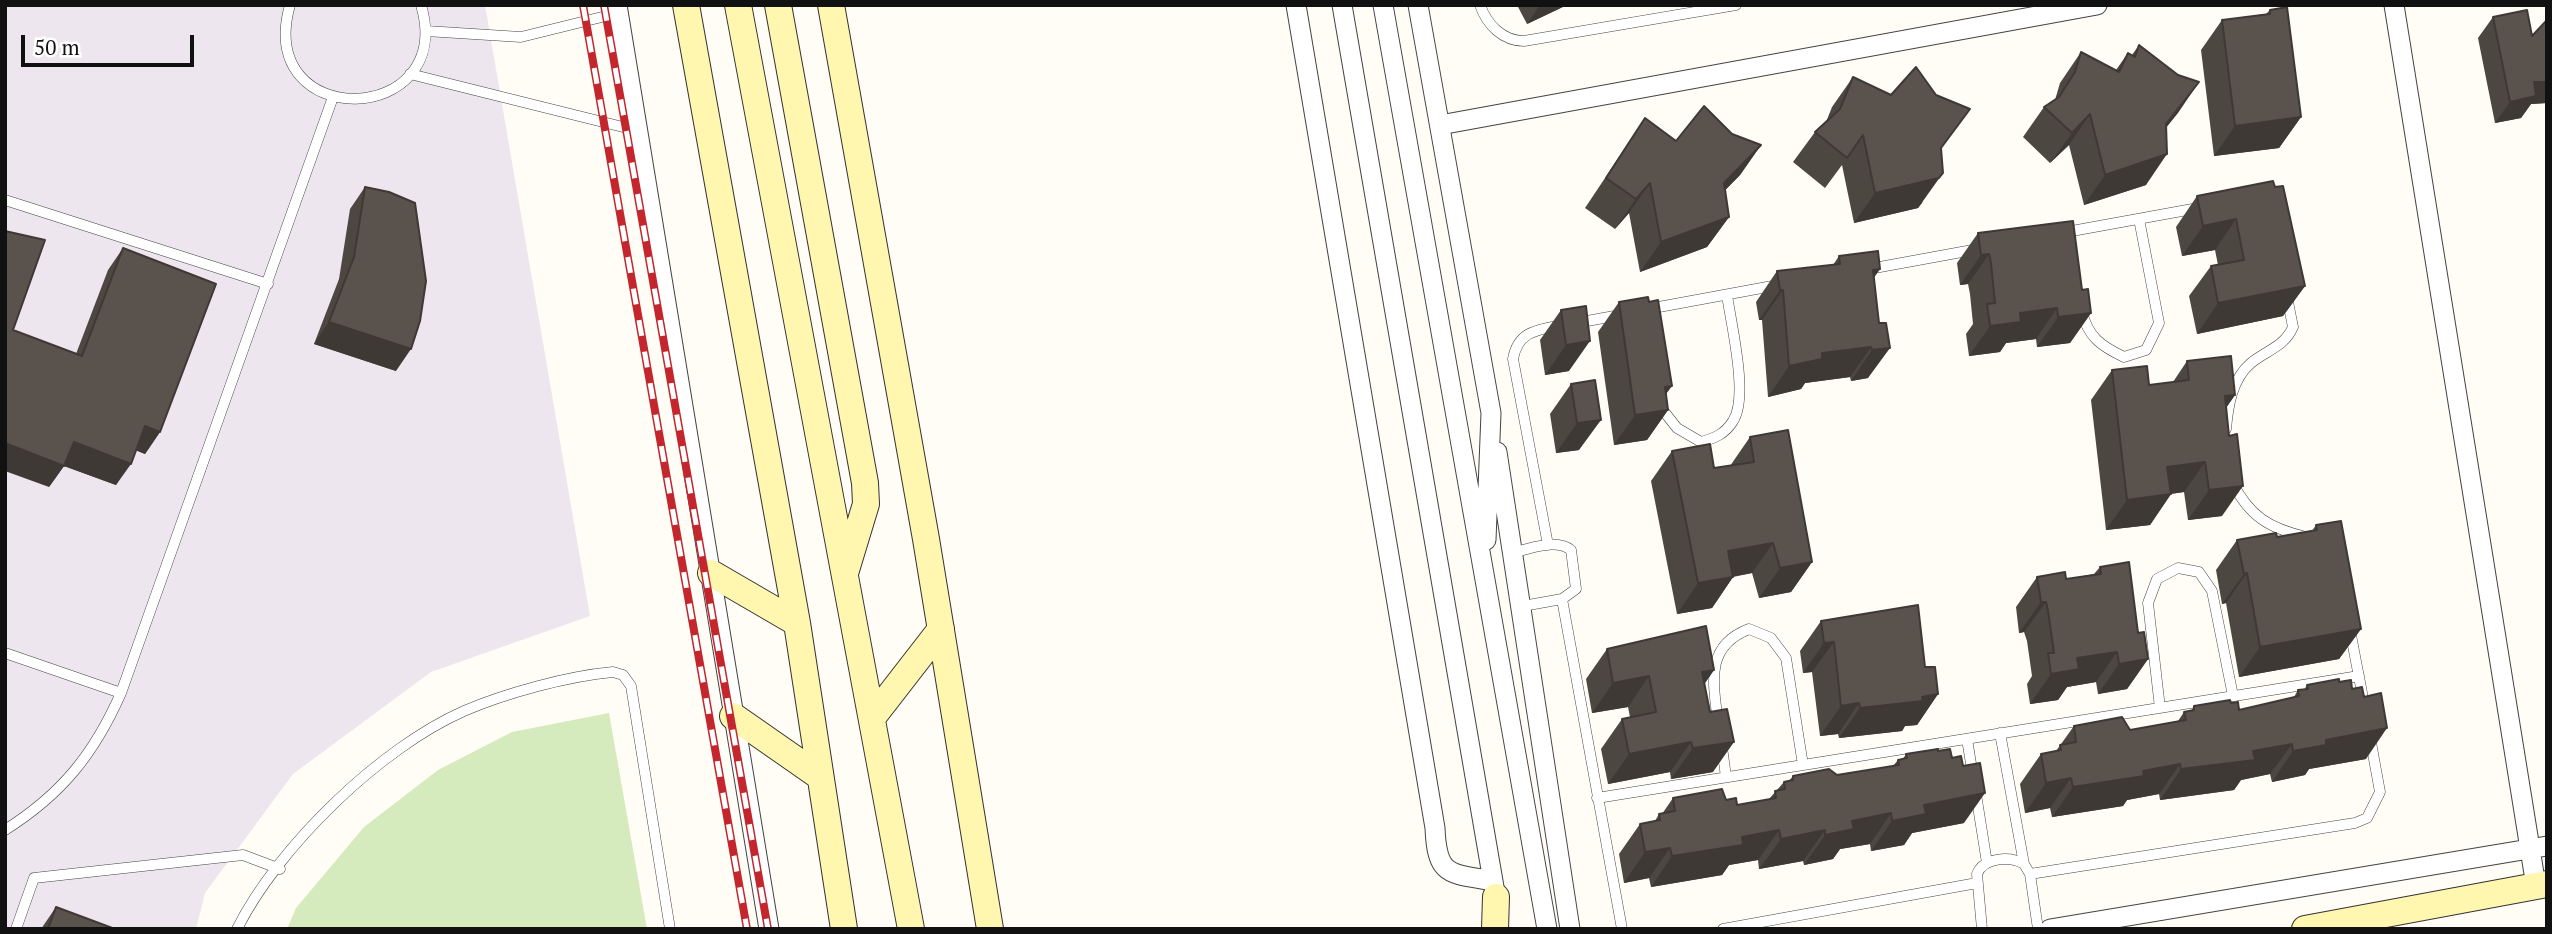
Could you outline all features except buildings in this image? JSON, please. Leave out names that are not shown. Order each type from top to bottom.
[{"type":"street","points":[[686,5],[797,623],[844,929]]},
{"type":"street","points":[[738,5],[911,929]]},
{"type":"street","points":[[778,5],[864,483],[866,504],[845,574]]},
{"type":"street","points":[[831,5],[941,629],[990,929]]},
{"type":"street","points":[[1296,5],[1435,828],[1436,850],[1440,865],[1449,873],[1494,889]]},
{"type":"street","points":[[1342,5],[1501,929]]},
{"type":"street","points":[[1383,5],[1547,929]]},
{"type":"street","points":[[1418,5],[1523,606],[1570,929]]},
{"type":"street","points":[[1440,125],[2098,5]]},
{"type":"street","points":[[2305,929],[2541,885],[2537,847],[2394,5]]},
{"type":"street","points":[[618,9],[769,929]]},
{"type":"street","points":[[1484,576],[1491,413]]},
{"type":"street","points":[[711,573],[797,623]]},
{"type":"street","points":[[872,718],[941,629]]},
{"type":"street","points":[[733,716],[819,776]]},
{"type":"street","points":[[2050,929],[2075,927],[2537,847]]},
{"type":"street","points":[[1494,889],[1494,929]]},
{"type":"lane","points":[[290,5],[285,23],[286,47],[296,69],[312,86],[333,97],[354,101],[375,98],[394,89],[410,74],[421,54],[426,31],[421,5]]},
{"type":"lane","points":[[1480,5],[1483,14],[1501,35],[1511,41],[1736,5]]},
{"type":"lane","points":[[426,31],[521,37],[618,9]]},
{"type":"lane","points":[[410,74],[639,131]]},
{"type":"lane","points":[[5,830],[41,804],[78,769],[103,733],[121,693],[333,97]]},
{"type":"lane","points":[[5,200],[268,284]]},
{"type":"lane","points":[[2050,235],[2205,207]]},
{"type":"lane","points":[[2081,305],[2086,330],[2102,346],[2124,357],[2146,350],[2159,323],[2139,219]]},
{"type":"lane","points":[[2064,233],[2067,245]]},
{"type":"lane","points":[[1862,270],[1983,248]]},
{"type":"lane","points":[[1644,324],[1641,311],[1795,282]]},
{"type":"lane","points":[[2225,440],[2228,407],[2236,382],[2250,364],[2280,345],[2293,327],[2285,286]]},
{"type":"lane","points":[[1656,392],[1659,405],[1677,428],[1702,442],[1720,436],[1735,420],[1740,390],[1727,295]]},
{"type":"lane","points":[[1548,545],[1513,359],[1515,348],[1530,331],[1629,313]]},
{"type":"lane","points":[[2229,470],[2239,496],[2263,522],[2276,530],[2319,540]]},
{"type":"lane","points":[[1514,552],[1548,545],[1561,545],[1571,550],[1576,589],[1562,599],[1523,606]]},
{"type":"lane","points":[[2160,708],[2148,603],[2157,579],[2178,568],[2199,572],[2212,591],[2233,696]]},
{"type":"lane","points":[[1562,599],[1622,929]]},
{"type":"lane","points":[[2349,623],[2366,715]]},
{"type":"lane","points":[[1726,778],[1713,686],[1716,657],[1731,636],[1749,629],[1771,638],[1786,658],[1803,765]]},
{"type":"lane","points":[[5,653],[121,693]]},
{"type":"lane","points":[[237,929],[251,901],[294,845],[345,792],[397,751],[463,711],[513,694],[613,672],[622,675],[631,685],[670,929]]},
{"type":"lane","points":[[1597,798],[2359,676]]},
{"type":"lane","points":[[2030,874],[2355,823],[2367,818],[2380,792],[2368,727]]},
{"type":"lane","points":[[2000,733],[2024,864],[2030,874],[2038,929]]},
{"type":"lane","points":[[1967,739],[1987,863]]},
{"type":"lane","points":[[16,929],[34,878],[243,855],[278,869]]},
{"type":"lane","points":[[1982,929],[1976,883],[1980,866],[2009,859],[2024,864]]},
{"type":"lane","points":[[1723,929],[1976,883]]},
{"type":"shaded area","points":[[5,5],[485,5],[590,616],[431,672],[293,774],[205,893],[196,929],[5,929]]},
{"type":"green space","points":[[609,713],[647,929],[287,929],[296,908],[364,827],[438,770],[512,732]]},
{"type":"railway","points":[[583,5],[747,929]]},
{"type":"railway","points":[[604,5],[768,929]]}]
